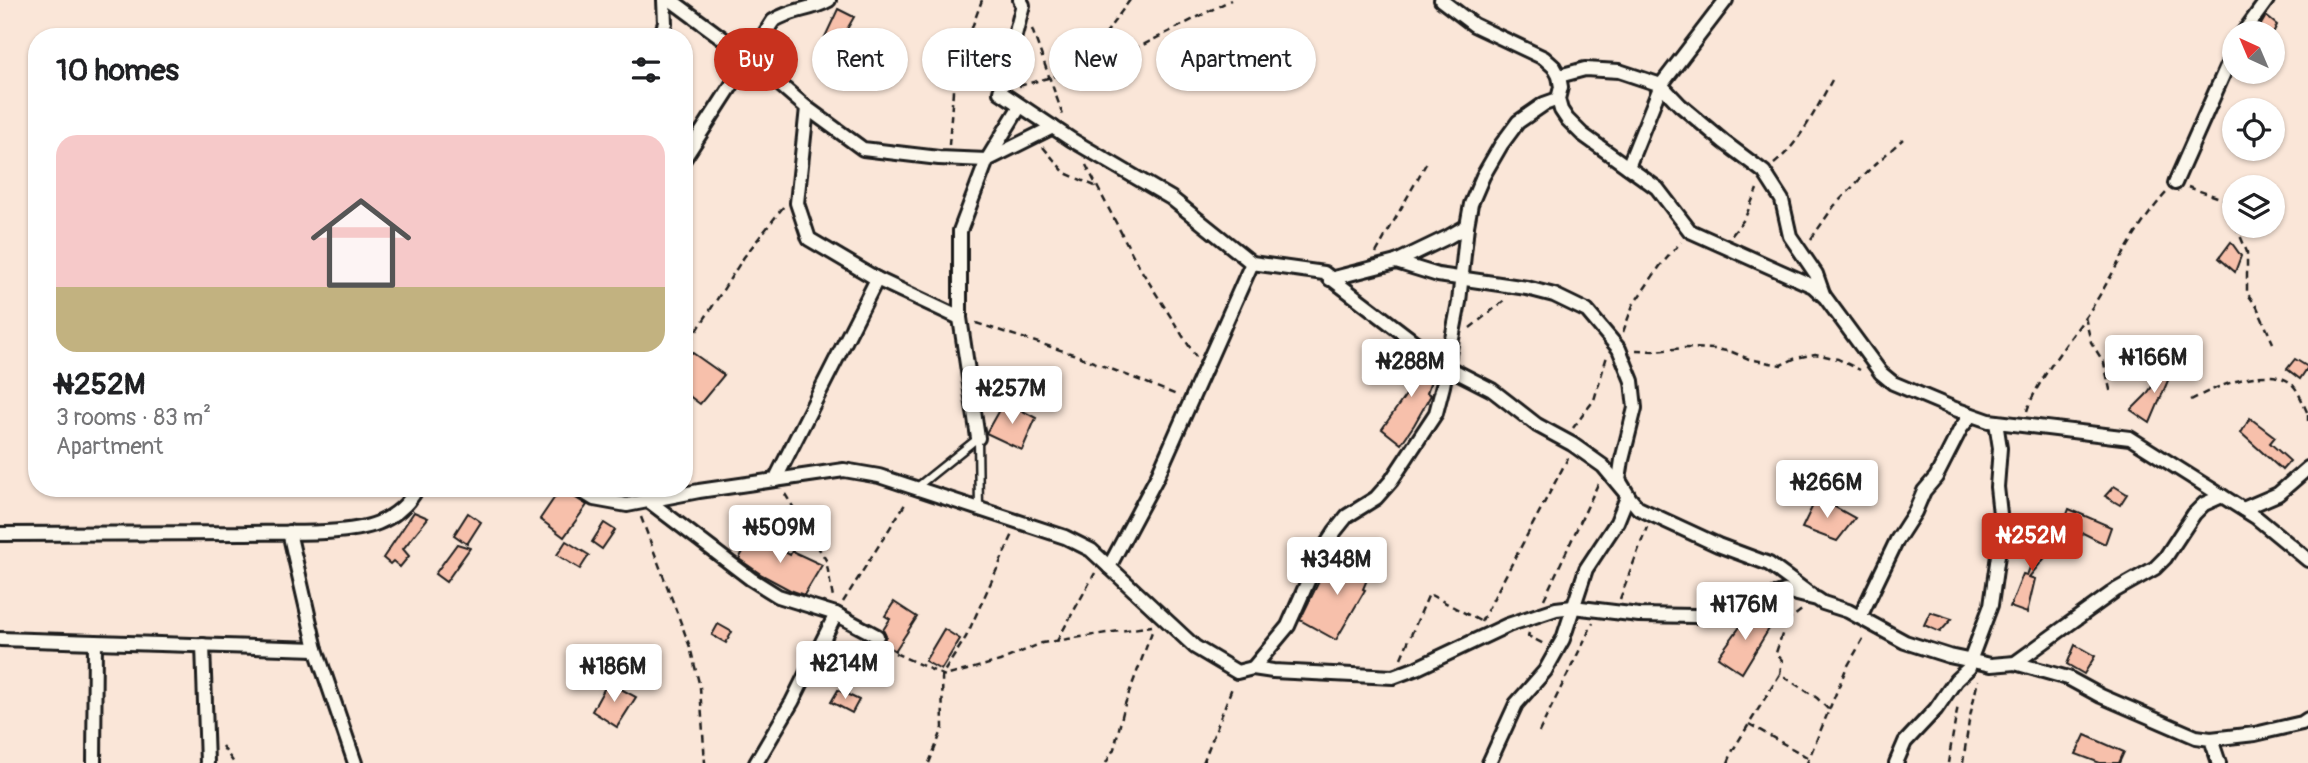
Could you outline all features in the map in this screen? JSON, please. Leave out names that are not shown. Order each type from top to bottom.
[{"type":"street","points":[[663,28],[664,0]]},
{"type":"street","points":[[671,0],[714,32]]},
{"type":"street","points":[[768,28],[786,12],[809,8],[829,0]]},
{"type":"street","points":[[1020,0],[1023,5],[1000,92],[1072,140],[1171,198],[1252,263],[1324,273],[1447,367],[1492,390],[1537,425],[1570,442],[1605,468],[1638,508],[1718,545],[1762,561],[1787,585],[1860,617],[1905,642],[1976,662],[1992,665],[2015,663],[2068,678],[2101,696],[2196,737],[2211,739],[2255,734],[2302,723],[2308,719]]},
{"type":"street","points":[[1441,0],[1474,25],[1544,58],[1559,76],[1561,87],[1558,99],[1561,110],[1582,134],[1657,188],[1690,231],[1813,286],[1825,297],[1881,373],[1893,383],[1971,415],[1996,422],[2130,438],[2243,509],[2308,559]]},
{"type":"street","points":[[1628,167],[1661,85],[1726,0]]},
{"type":"street","points":[[2252,21],[2267,0]]},
{"type":"street","points":[[1559,76],[1585,69],[1619,71],[1661,85],[1706,128],[1764,172],[1782,200],[1790,236],[1816,274],[1825,297]]},
{"type":"street","points":[[2175,183],[2222,77]]},
{"type":"street","points":[[693,145],[727,91]]},
{"type":"street","points":[[787,91],[863,149],[987,160],[1053,127]]},
{"type":"street","points":[[1253,668],[1288,626],[1319,556],[1335,531],[1347,516],[1376,498],[1391,481],[1436,413],[1447,367],[1462,278],[1466,226],[1471,204],[1483,176],[1518,122],[1544,104],[1558,99]]},
{"type":"street","points":[[978,438],[960,318],[960,231],[987,160],[1020,106]]},
{"type":"street","points":[[807,108],[797,203],[809,239],[877,279],[960,318]]},
{"type":"street","points":[[1330,279],[1396,261],[1466,226]]},
{"type":"street","points":[[1396,261],[1438,275],[1520,287],[1554,295],[1587,311],[1615,344],[1632,381],[1635,408],[1619,480],[1628,495]]},
{"type":"street","points":[[1105,564],[1157,477],[1252,263]]},
{"type":"street","points":[[775,480],[877,279]]},
{"type":"street","points":[[1860,617],[1897,540],[1971,415]]},
{"type":"street","points":[[1896,763],[1905,742],[1936,709],[1956,680],[1976,662],[1991,605],[2000,541],[1997,487],[2000,448],[1996,422]]},
{"type":"street","points":[[2243,509],[2278,494],[2308,468]]},
{"type":"street","points":[[693,492],[845,470],[879,476],[1065,537],[1091,550],[1195,647],[1237,672],[1253,668],[1393,677],[1488,634],[1556,609],[1573,607],[1695,616],[1724,613],[1787,585]]},
{"type":"street","points":[[1489,763],[1516,704],[1545,671],[1556,650],[1586,569],[1617,522],[1628,495]]},
{"type":"street","points":[[2015,663],[2116,590],[2155,568],[2165,558],[2194,514],[2204,504],[2222,496]]},
{"type":"street","points":[[0,534],[289,532],[351,529],[377,523],[397,513],[412,497]]},
{"type":"street","points":[[591,497],[627,505],[672,497]]},
{"type":"street","points":[[650,502],[751,579],[778,596],[836,614],[875,634]]},
{"type":"street","points":[[289,532],[316,649],[355,763]]},
{"type":"street","points":[[756,763],[792,702],[836,614]]},
{"type":"street","points":[[0,639],[316,649]]},
{"type":"street","points":[[94,763],[95,642]]},
{"type":"street","points":[[203,645],[206,763]]},
{"type":"street","points":[[2211,739],[2220,763]]},
{"type":"lane","points":[[916,488],[978,438]]},
{"type":"lane","points":[[978,438],[979,509]]},
{"type":"path","points":[[948,158],[954,77],[982,0]]},
{"type":"path","points":[[1109,28],[1130,0]]},
{"type":"path","points":[[1142,45],[1231,0]]},
{"type":"path","points":[[1000,92],[1049,77],[1035,37]]},
{"type":"path","points":[[1724,246],[1745,218],[1764,172],[1782,157],[1797,138],[1814,114],[1832,79]]},
{"type":"path","points":[[1054,91],[1072,140]]},
{"type":"path","points":[[1034,137],[1065,173],[1097,186]]},
{"type":"path","points":[[1801,252],[1834,206],[1903,139]]},
{"type":"path","points":[[1368,269],[1427,162]]},
{"type":"path","points":[[1084,163],[1138,265],[1205,372]]},
{"type":"path","points":[[2022,425],[2039,386],[2152,209],[2175,183],[2222,199]]},
{"type":"path","points":[[693,337],[744,257],[799,187]]},
{"type":"path","points":[[1480,621],[1594,400],[1633,305],[1660,266],[1690,231]]},
{"type":"path","points":[[2242,238],[2247,251],[2247,293],[2257,307],[2273,343]]},
{"type":"path","points":[[1451,343],[1520,287]]},
{"type":"path","points":[[2085,317],[2091,342],[2104,363],[2111,394]]},
{"type":"path","points":[[960,318],[1073,354],[1192,401]]},
{"type":"path","points":[[1615,344],[1655,351],[1715,349],[1781,365],[1815,354],[1838,359],[1856,369],[1881,373]]},
{"type":"path","points":[[2191,400],[2207,391],[2241,379],[2266,376],[2288,380],[2308,414],[2308,425]]},
{"type":"path","points":[[1556,650],[1528,636],[1605,468]]},
{"type":"path","points":[[775,480],[826,559],[836,614]]},
{"type":"path","points":[[836,614],[916,488]]},
{"type":"path","points":[[636,503],[690,647],[700,687],[705,763]]},
{"type":"path","points":[[1615,612],[1652,515]]},
{"type":"path","points":[[929,763],[943,728],[943,676],[966,637],[1019,522]]},
{"type":"path","points":[[1057,641],[1105,564]]},
{"type":"path","points":[[1728,763],[1780,674],[1782,660],[1776,653],[1786,622],[1787,585]]},
{"type":"path","points":[[1393,677],[1429,594],[1480,621],[1488,634]]},
{"type":"path","points":[[1539,732],[1599,610]]},
{"type":"path","points":[[1807,763],[1846,669],[1872,624]]},
{"type":"path","points":[[875,634],[867,641],[943,676],[1000,661],[1042,643],[1154,626],[1125,704],[1114,750],[1106,763]]},
{"type":"path","points":[[1963,763],[1976,662]]},
{"type":"path","points":[[1203,763],[1237,672]]},
{"type":"path","points":[[1780,674],[1817,698],[1829,710]]},
{"type":"path","points":[[1948,763],[1960,696]]},
{"type":"path","points":[[1749,724],[1808,757]]},
{"type":"building","points":[[838,9],[854,17],[848,28],[829,28]]},
{"type":"building","points":[[2231,242],[2241,256],[2235,272],[2219,258]]},
{"type":"building","points":[[693,353],[724,375],[700,404],[693,399]]},
{"type":"building","points":[[1412,354],[1419,356],[1435,369],[1427,393],[1431,395],[1401,444],[1382,429],[1410,389],[1401,385]]},
{"type":"building","points":[[2295,359],[2308,367],[2300,379],[2287,369]]},
{"type":"building","points":[[2170,361],[2175,364],[2150,423],[2131,410],[2146,395]]},
{"type":"building","points":[[1004,401],[1036,418],[1022,450],[986,433]]},
{"type":"building","points":[[2250,418],[2275,437],[2270,443],[2290,461],[2282,470],[2241,433]]},
{"type":"building","points":[[2114,486],[2127,494],[2120,505],[2105,496]]},
{"type":"building","points":[[555,497],[574,497],[587,505],[564,537],[540,519]]},
{"type":"building","points":[[1817,497],[1855,518],[1837,541],[1802,528]]},
{"type":"building","points":[[2069,509],[2111,527],[2105,544],[2083,533],[2075,545],[2060,533]]},
{"type":"building","points":[[414,512],[428,518],[403,549],[409,556],[400,567],[393,561],[390,564],[383,558]]},
{"type":"building","points":[[468,513],[481,522],[467,544],[454,535]]},
{"type":"building","points":[[604,523],[615,530],[602,549],[592,542]]},
{"type":"building","points":[[2046,526],[2055,538],[2050,555],[2047,555],[2029,577],[2035,579],[2027,613],[2010,607],[2023,574],[2027,575]]},
{"type":"building","points":[[752,535],[790,555],[792,551],[822,565],[804,595],[762,575],[739,559]]},
{"type":"building","points":[[566,541],[589,555],[580,569],[557,555]]},
{"type":"building","points":[[457,544],[470,548],[446,582],[435,574]]},
{"type":"building","points":[[1351,553],[1374,563],[1363,589],[1365,590],[1336,640],[1300,620],[1326,567],[1340,578]]},
{"type":"building","points":[[894,602],[917,617],[895,651],[882,643],[886,636],[883,630],[890,619],[885,616]]},
{"type":"building","points":[[1930,612],[1952,619],[1940,632],[1924,625]]},
{"type":"building","points":[[1750,613],[1772,624],[1742,673],[1718,657]]},
{"type":"building","points":[[718,624],[732,632],[726,643],[712,635]]},
{"type":"building","points":[[944,629],[960,639],[941,670],[925,661]]},
{"type":"building","points":[[2075,645],[2095,656],[2084,674],[2067,664]]},
{"type":"building","points":[[608,682],[636,697],[617,727],[592,711]]},
{"type":"building","points":[[838,690],[859,700],[852,713],[831,702]]},
{"type":"building","points":[[2085,735],[2124,752],[2119,763],[2100,763],[2076,754]]}]
